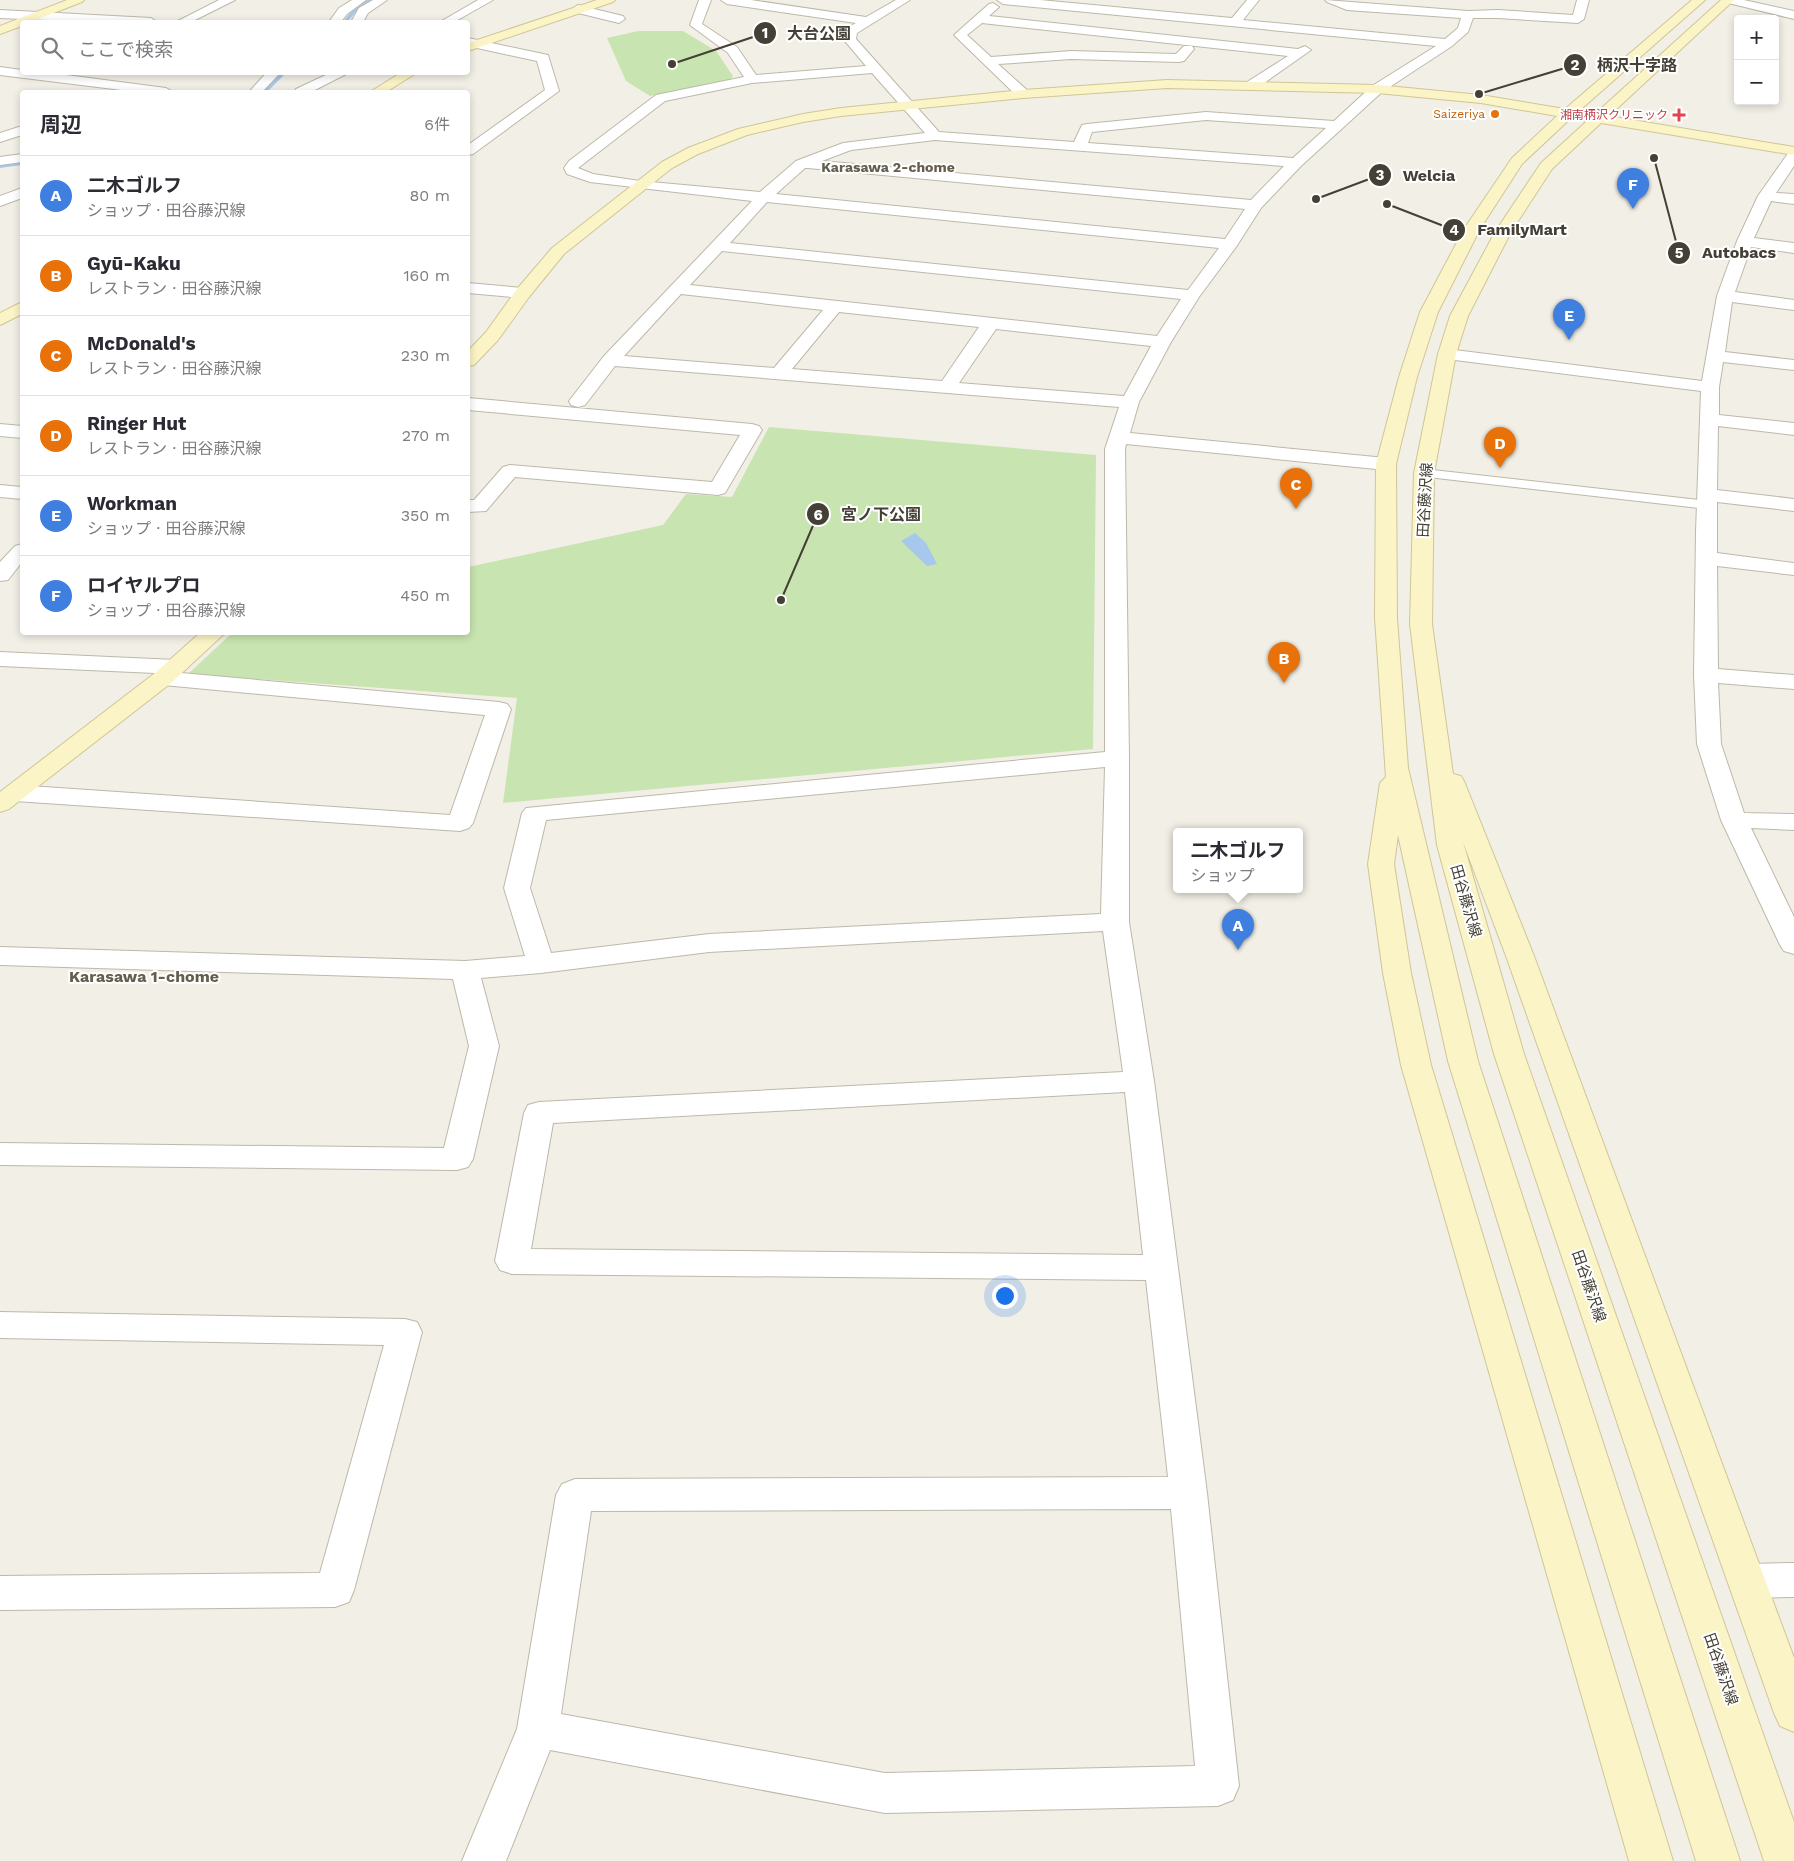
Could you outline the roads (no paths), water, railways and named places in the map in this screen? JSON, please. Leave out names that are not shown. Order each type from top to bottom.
[{"type":"main road","points":[[28,20],[78,0]]},
{"type":"main road","points":[[471,44],[609,0]]},
{"type":"main road","points":[[1699,0],[1566,114],[1517,161],[1472,229],[1428,312],[1408,377],[1386,464],[1386,618],[1396,768],[1463,1061],[1718,1861]]},
{"type":"main road","name":"田谷藤沢線","points":[[1728,0],[1546,166],[1503,232],[1459,316],[1447,354],[1424,473],[1421,624],[1450,845],[1509,1054],[1786,1861]]},
{"type":"main road","points":[[0,30],[20,23]]},
{"type":"main road","points":[[380,90],[407,75]]},
{"type":"main road","points":[[470,359],[492,336],[558,251],[667,165],[693,151],[743,132],[803,118],[907,105],[1023,94],[1167,84],[1252,84],[1378,89],[1481,99],[1597,120],[1794,151]]},
{"type":"main road","points":[[0,320],[20,308]]},
{"type":"main road","points":[[8,799],[170,672],[212,635]]},
{"type":"main road","points":[[1435,735],[1520,956],[1794,1712]]},
{"type":"main road","points":[[1396,768],[1381,864],[1397,973],[1416,1065],[1651,1861]]},
{"type":"street","points":[[186,20],[229,0]]},
{"type":"street","points":[[336,20],[343,11],[360,0]]},
{"type":"street","points":[[358,20],[363,11],[381,0]]},
{"type":"street","points":[[450,20],[487,0]]},
{"type":"street","points":[[705,0],[696,25],[733,50],[752,79]]},
{"type":"street","points":[[727,0],[868,22]]},
{"type":"street","points":[[904,0],[851,30],[850,40],[935,136]]},
{"type":"street","points":[[1023,94],[960,35],[1002,0],[1092,4],[1235,22],[1448,43]]},
{"type":"street","points":[[1114,0],[1244,12]]},
{"type":"street","points":[[1235,22],[1253,0]]},
{"type":"street","points":[[1331,0],[1347,6],[1468,15],[1498,14],[1578,19],[1583,0]]},
{"type":"street","points":[[1405,9],[1421,0]]},
{"type":"street","points":[[1728,0],[1794,15]]},
{"type":"street","points":[[578,9],[619,19]]},
{"type":"street","points":[[0,14],[114,20]]},
{"type":"street","points":[[538,1729],[885,1793],[1218,1786],[1188,1493],[1139,1081],[1115,922],[1117,758],[1115,449],[1130,402],[1162,342],[1192,295],[1230,244],[1255,204],[1296,163],[1378,89],[1448,43],[1464,29],[1468,15]]},
{"type":"street","points":[[979,19],[1300,54]]},
{"type":"street","points":[[1252,84],[1333,32]]},
{"type":"street","points":[[988,61],[1071,55],[1179,58],[1194,42]]},
{"type":"street","points":[[470,150],[552,91],[543,58],[471,44]]},
{"type":"street","points":[[875,70],[752,79],[661,98],[571,168],[578,175],[640,185],[1230,244]]},
{"type":"street","points":[[0,71],[20,72]]},
{"type":"street","points":[[0,84],[23,75]]},
{"type":"street","points":[[40,75],[129,90],[160,76]]},
{"type":"street","points":[[257,90],[272,75]]},
{"type":"street","points":[[305,90],[338,75]]},
{"type":"street","points":[[1079,147],[1087,128],[1206,116],[1338,125]]},
{"type":"street","points":[[0,138],[20,131]]},
{"type":"street","points":[[578,401],[610,360],[763,198],[801,164],[848,146],[935,136],[1296,163]]},
{"type":"street","points":[[1794,156],[1766,196],[1745,241],[1725,296],[1710,387],[1706,558],[1706,675],[1709,744],[1734,820],[1794,945]]},
{"type":"street","points":[[0,161],[20,158]]},
{"type":"street","points":[[801,164],[1255,204]]},
{"type":"street","points":[[1766,196],[1794,200]]},
{"type":"street","points":[[1745,241],[1794,248]]},
{"type":"street","points":[[717,246],[1192,295]]},
{"type":"street","points":[[470,288],[523,294]]},
{"type":"street","points":[[677,289],[1162,342]]},
{"type":"street","points":[[1725,296],[1794,305]]},
{"type":"street","points":[[780,373],[835,306]]},
{"type":"street","points":[[947,387],[991,323]]},
{"type":"street","points":[[1447,354],[1710,387]]},
{"type":"street","points":[[1715,356],[1794,365]]},
{"type":"street","points":[[610,360],[1130,402]]},
{"type":"street","points":[[470,404],[752,430],[718,489],[510,471],[478,508],[470,506]]},
{"type":"street","points":[[1708,419],[1794,429]]},
{"type":"street","points":[[0,430],[20,432]]},
{"type":"street","points":[[1120,438],[1386,464]]},
{"type":"street","points":[[0,491],[20,493]]},
{"type":"street","points":[[1708,500],[1794,505]]},
{"type":"street","points":[[0,548],[20,550]]},
{"type":"street","points":[[0,575],[20,552]]},
{"type":"street","points":[[1706,558],[1794,569]]},
{"type":"street","points":[[0,659],[170,672],[499,709],[460,823],[8,799]]},
{"type":"street","points":[[1706,675],[1794,682]]},
{"type":"street","points":[[541,964],[517,888],[535,812],[1117,758]]},
{"type":"street","points":[[1734,820],[1794,822]]},
{"type":"street","points":[[0,956],[465,970],[541,964],[709,943],[1115,922]]},
{"type":"street","points":[[0,1154],[457,1159],[484,1046],[465,970]]},
{"type":"street","points":[[1139,1081],[539,1113],[512,1261],[1161,1268]]},
{"type":"street","points":[[0,1325],[405,1332],[336,1590],[0,1593]]},
{"type":"street","points":[[484,1861],[538,1729],[575,1495],[1188,1493]]},
{"type":"street","points":[[1747,1581],[1794,1580]]},
{"type":"lane","points":[[1424,473],[1708,500]]},
{"type":"water","points":[[915,533],[926,543],[937,564],[927,566],[901,541]]},
{"type":"waterway","points":[[347,20],[354,11],[371,0]]},
{"type":"waterway","points":[[266,90],[281,75]]},
{"type":"waterway","points":[[0,166],[20,163]]},
{"type":"place","name":"大台公園","points":[[672,64]]},
{"type":"place","name":"柄沢十字路","points":[[1479,94]]},
{"type":"place","name":"Saizeriya","points":[[1495,114]]},
{"type":"place","name":"湘南柄沢クリニック","points":[[1679,115]]},
{"type":"place","name":"Autobacs","points":[[1654,158]]},
{"type":"place","name":"Welcia","points":[[1316,199]]},
{"type":"place","name":"FamilyMart","points":[[1387,204]]},
{"type":"place","name":"ロイヤルプロ","points":[[1633,209]]},
{"type":"place","name":"Workman","points":[[1569,340]]},
{"type":"place","name":"Ringer Hut","points":[[1500,468]]},
{"type":"place","name":"McDonald's","points":[[1296,509]]},
{"type":"place","name":"宮ノ下公園","points":[[781,600]]},
{"type":"place","name":"Gyū-Kaku","points":[[1284,683]]},
{"type":"place","name":"二木ゴルフ","points":[[1238,950]]},
{"type":"district","name":"Karasawa 2-chome","points":[[888,167]]},
{"type":"district","name":"Karasawa 1-chome","points":[[144,976]]}]
